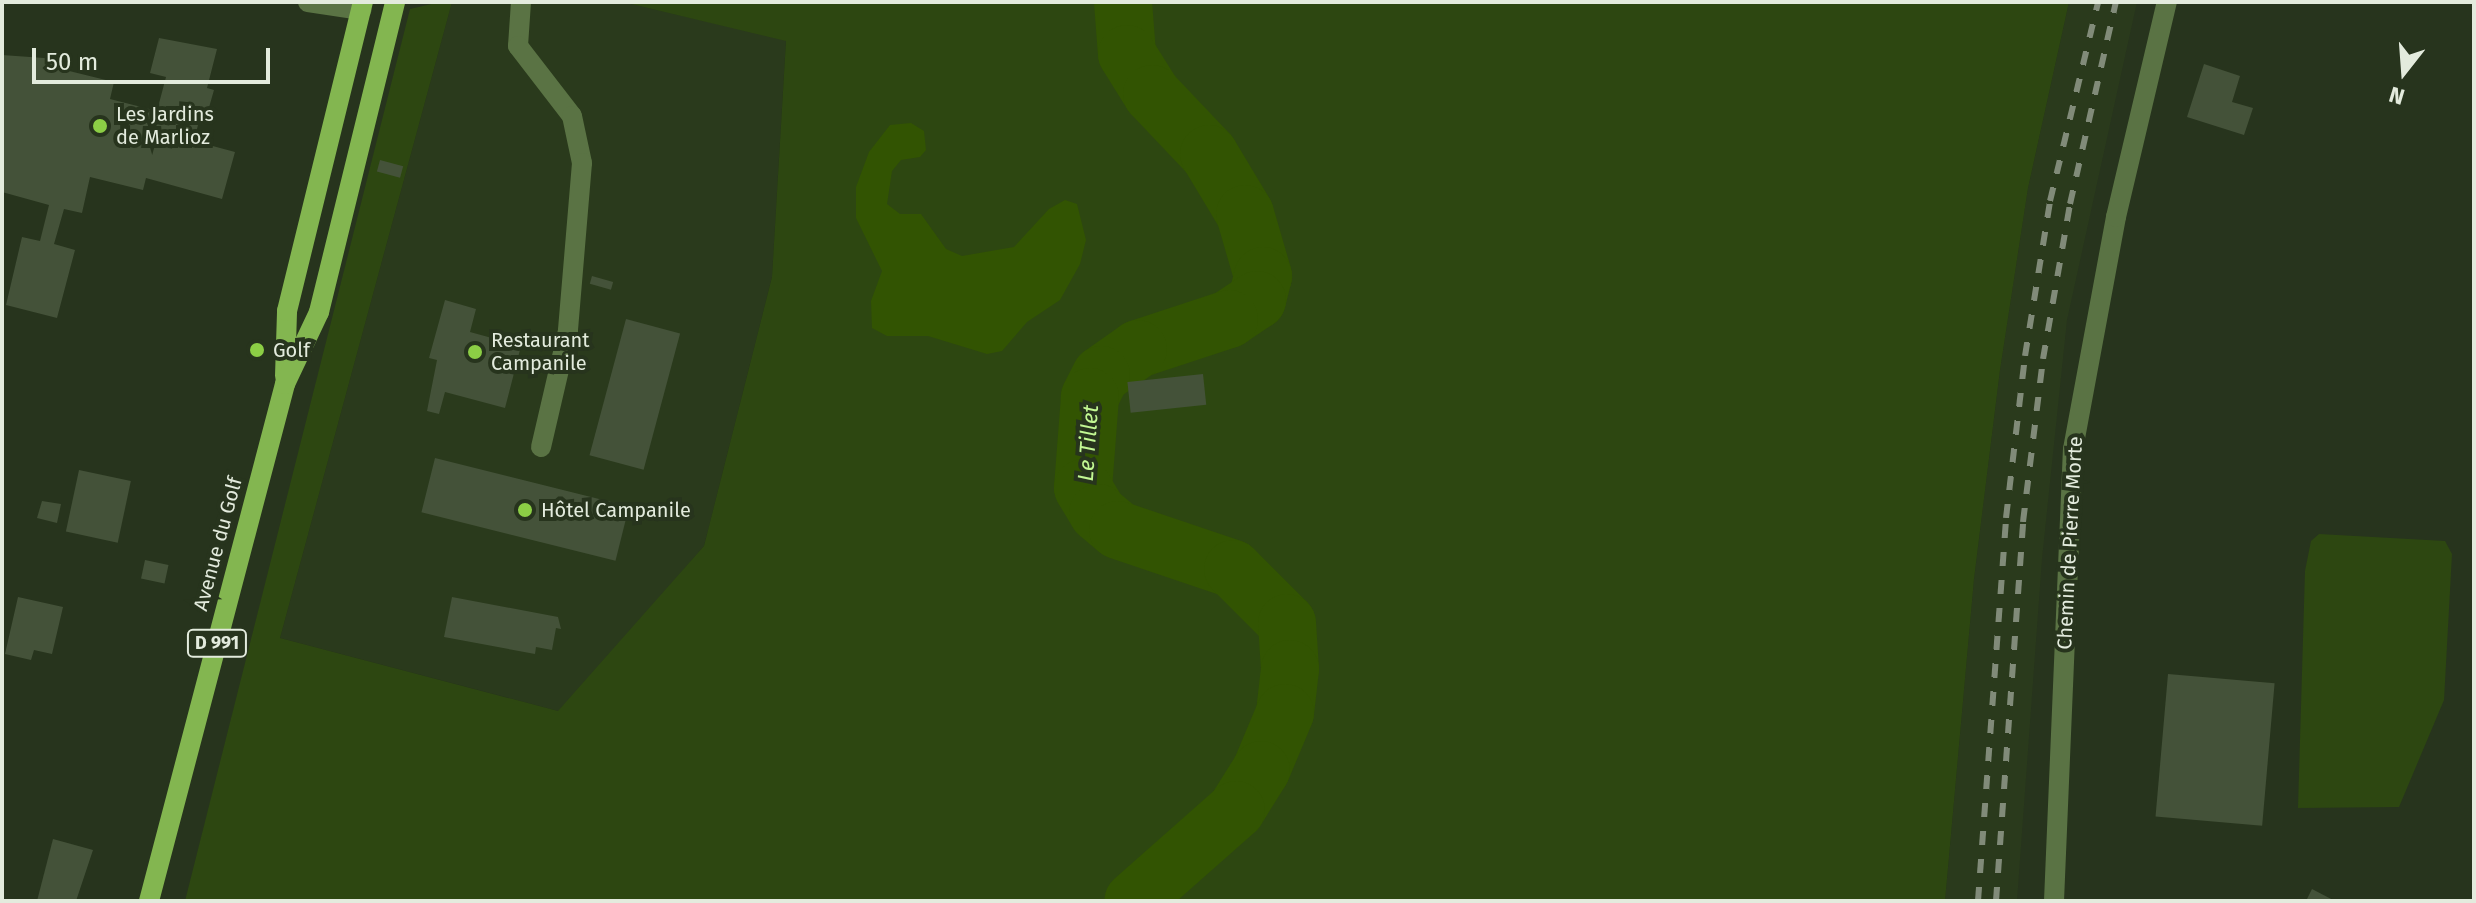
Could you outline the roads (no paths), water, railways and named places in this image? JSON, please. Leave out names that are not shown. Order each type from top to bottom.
[{"type":"main road","points":[[285,384],[319,312],[395,2]]},
{"type":"main road","points":[[285,384],[287,311],[362,6]]},
{"type":"main road","name":"Avenue du Golf","points":[[149,901],[285,384]]},
{"type":"street","points":[[308,2],[362,6]]},
{"type":"street","points":[[521,2],[518,46],[572,116],[582,163],[568,331],[541,447]]},
{"type":"street","name":"Chemin de Pierre Morte","points":[[2054,901],[2073,449],[2116,217],[2167,2]]},
{"type":"waterway","name":"Le Tillet","points":[[1123,2],[1127,54],[1152,94],[1209,154],[1245,214],[1263,276],[1257,300],[1229,319],[1138,349],[1101,375],[1090,397],[1083,488],[1098,513],[1118,530],[1233,569],[1287,623],[1290,669],[1285,713],[1261,770],[1236,810],[1133,901]]},
{"type":"railway","points":[[1978,901],[2006,518],[2025,356],[2050,201],[2098,2]]},
{"type":"railway","points":[[1996,901],[2023,522],[2043,359],[2070,204],[2116,2]]},
{"type":"place","name":"Les Jardins de Marlioz","points":[[100,126]]},
{"type":"place","name":"Golf","points":[[257,350]]},
{"type":"place","name":"Restaurant Campanile","points":[[475,352]]},
{"type":"place","name":"Hôtel Campanile","points":[[525,510]]}]
